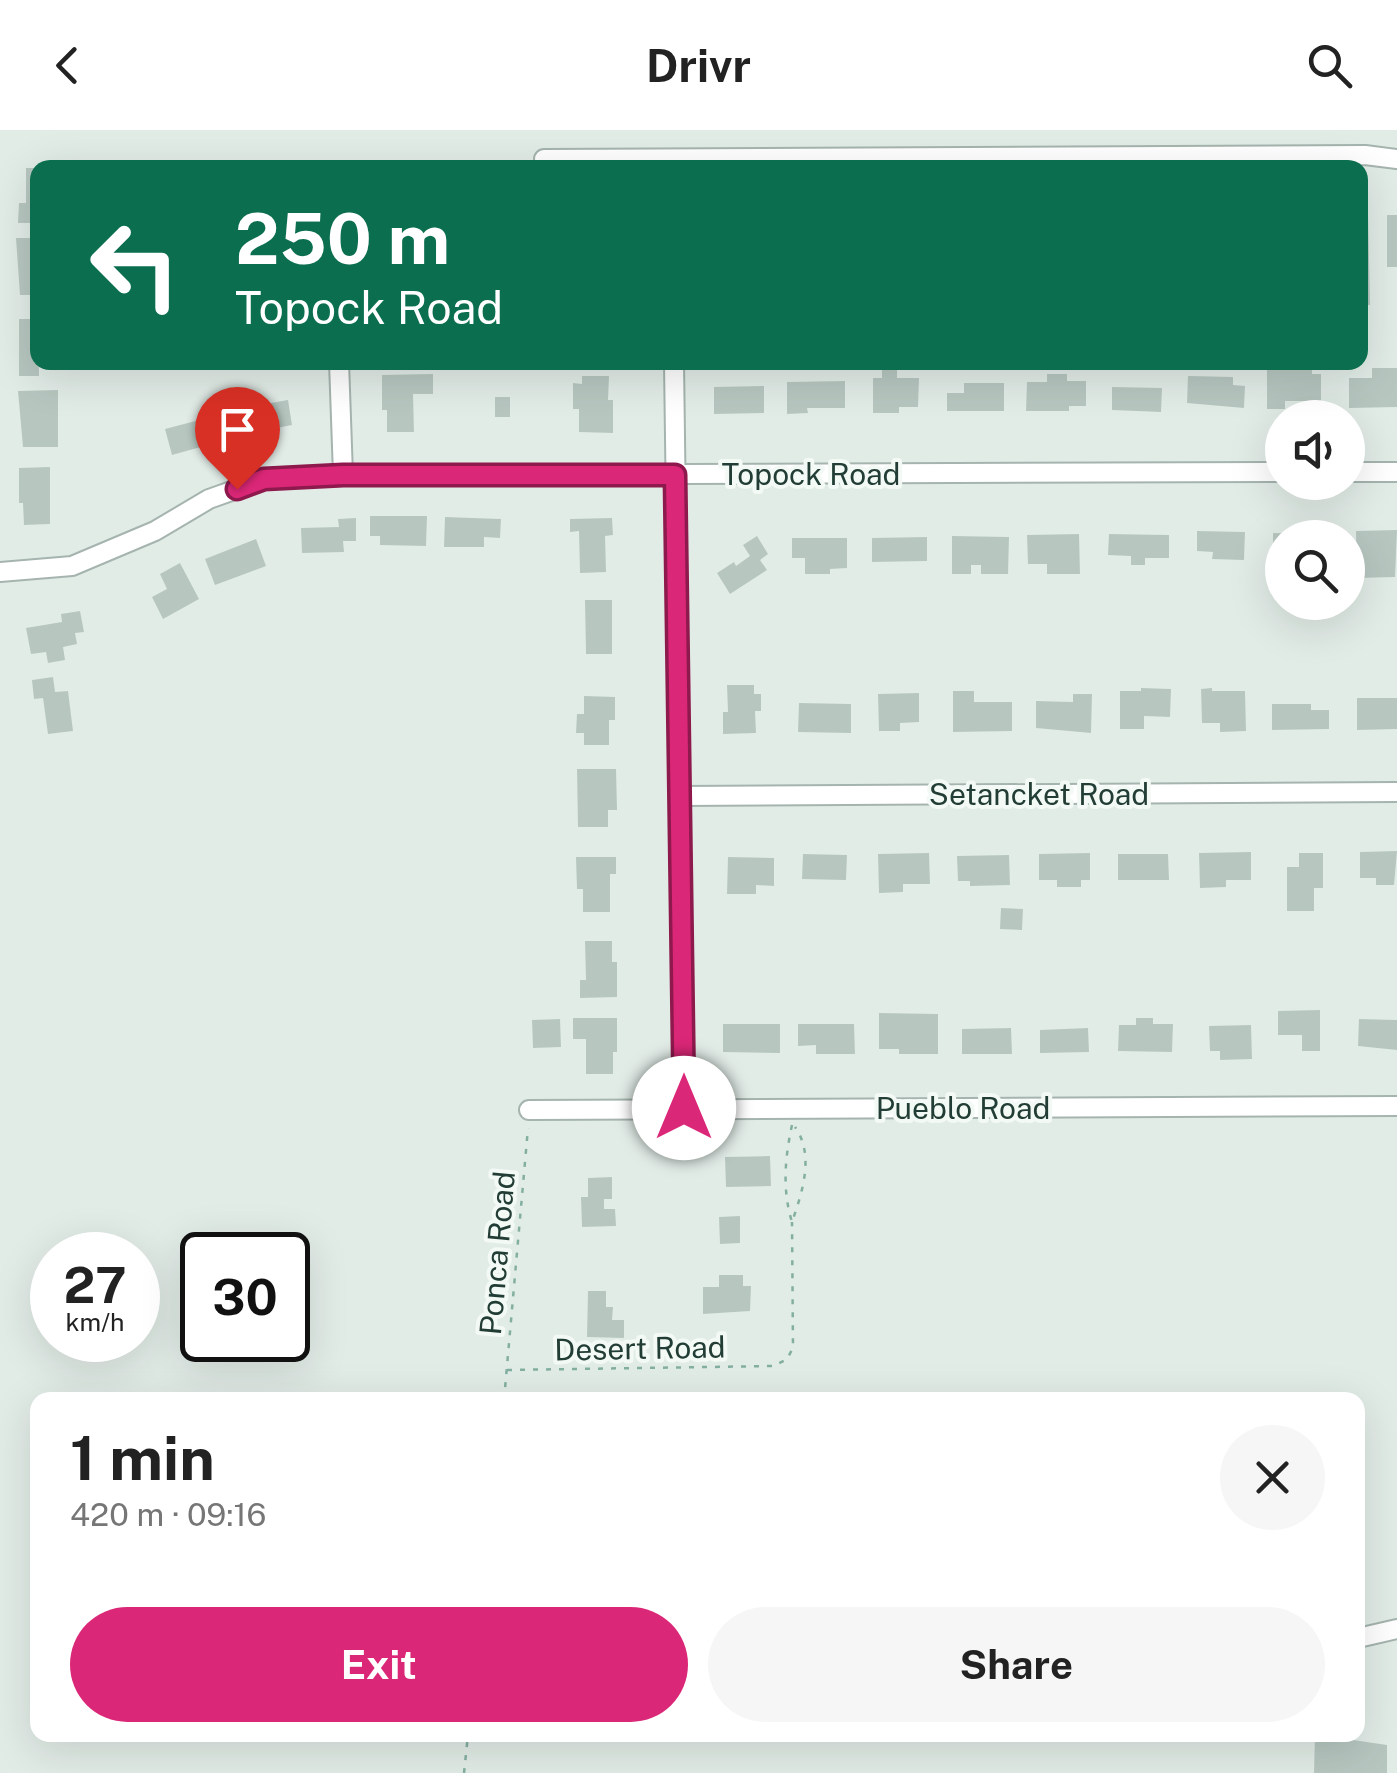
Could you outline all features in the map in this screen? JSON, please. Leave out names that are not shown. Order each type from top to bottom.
[{"type":"street","points":[[904,160],[1365,154],[1397,159]]},
{"type":"street","points":[[544,159],[576,160]]},
{"type":"street","points":[[339,370],[343,475]]},
{"type":"street","points":[[674,370],[684,1108]]},
{"type":"street","name":"Topock Road","points":[[0,572],[72,566],[155,531],[209,500],[264,479],[343,475],[1265,472]]},
{"type":"street","points":[[1365,472],[1397,472]]},
{"type":"street","name":"Setancket Road","points":[[681,796],[1397,792]]},
{"type":"street","name":"Pueblo Road","points":[[529,1110],[1397,1106]]},
{"type":"street","points":[[1365,1636],[1397,1629]]},
{"type":"path","name":"Ponca Road","points":[[505,1392],[529,1110]]},
{"type":"path","points":[[792,1123],[804,1144],[805,1163],[792,1222],[786,1183],[792,1123]]},
{"type":"path","name":"Desert Road","points":[[507,1370],[774,1366],[787,1359],[792,1348],[792,1222]]},
{"type":"path","points":[[464,1773],[467,1742]]},
{"type":"building","points":[[26,168],[30,168],[30,223],[18,223],[19,203],[26,203]]},
{"type":"building","points":[[1368,212],[1370,305],[1368,305]]},
{"type":"building","points":[[1387,215],[1397,215],[1397,267],[1387,267]]},
{"type":"building","points":[[16,238],[30,238],[30,295],[20,295]]},
{"type":"building","points":[[19,319],[30,319],[30,370],[39,370],[39,376],[19,376]]},
{"type":"building","points":[[1372,368],[1397,368],[1397,407],[1365,408],[1365,400],[1349,400],[1349,378],[1372,378]]},
{"type":"building","points":[[882,370],[897,370],[897,378],[919,378],[918,407],[899,407],[899,413],[873,413],[873,378],[882,378]]},
{"type":"building","points":[[1267,370],[1312,370],[1312,374],[1321,374],[1321,400],[1267,400]]},
{"type":"building","points":[[433,374],[433,394],[413,394],[414,432],[387,432],[387,410],[382,410],[382,375]]},
{"type":"building","points":[[1047,374],[1067,374],[1067,381],[1086,381],[1086,406],[1069,406],[1069,411],[1026,411],[1027,382],[1047,382]]},
{"type":"building","points":[[582,376],[609,376],[613,433],[579,432],[579,409],[573,409],[573,383],[582,384]]},
{"type":"building","points":[[1188,376],[1233,377],[1233,385],[1245,386],[1244,408],[1187,403]]},
{"type":"building","points":[[845,381],[845,408],[807,408],[808,413],[787,414],[787,382]]},
{"type":"building","points":[[964,383],[1004,383],[1004,411],[947,411],[947,393],[964,393]]},
{"type":"building","points":[[764,386],[764,413],[714,414],[714,387]]},
{"type":"building","points":[[1112,387],[1162,388],[1161,412],[1112,410]]},
{"type":"building","points":[[58,390],[58,447],[23,447],[18,391]]},
{"type":"building","points":[[495,397],[510,397],[510,417],[495,417]]},
{"type":"building","points":[[288,400],[292,425],[256,432],[257,440],[240,443],[236,421],[245,420],[243,408]]},
{"type":"building","points":[[203,419],[206,430],[222,426],[227,447],[210,451],[208,445],[172,455],[165,429]]},
{"type":"building","points":[[50,467],[50,524],[24,525],[23,503],[19,503],[19,468]]},
{"type":"building","points":[[370,516],[427,516],[426,546],[380,545],[380,536],[370,536]]},
{"type":"building","points":[[445,517],[501,519],[500,538],[484,537],[484,547],[444,547]]},
{"type":"building","points":[[356,518],[356,541],[343,541],[344,552],[302,553],[301,528],[339,527],[338,519]]},
{"type":"building","points":[[612,518],[613,535],[605,536],[606,572],[580,573],[579,531],[570,532],[570,519]]},
{"type":"building","points":[[1397,530],[1395,577],[1365,578],[1365,531]]},
{"type":"building","points":[[1197,531],[1245,532],[1244,560],[1212,559],[1213,552],[1197,551]]},
{"type":"building","points":[[1079,534],[1080,574],[1047,574],[1047,564],[1028,564],[1027,535]]},
{"type":"building","points":[[1109,534],[1169,535],[1169,558],[1145,558],[1145,565],[1131,565],[1131,556],[1108,555]]},
{"type":"building","points":[[757,536],[768,554],[760,560],[767,570],[730,594],[717,573],[750,556],[743,545]]},
{"type":"building","points":[[952,536],[1009,537],[1008,574],[981,574],[981,565],[971,565],[971,574],[952,574]]},
{"type":"building","points":[[927,537],[927,561],[872,562],[872,538]]},
{"type":"building","points":[[792,538],[847,538],[847,568],[830,569],[830,574],[805,574],[805,558],[792,558]]},
{"type":"building","points":[[256,539],[266,566],[215,585],[205,559]]},
{"type":"building","points":[[180,563],[199,599],[163,619],[152,597],[167,589],[160,574]]},
{"type":"building","points":[[585,600],[612,600],[612,654],[586,654]]},
{"type":"building","points":[[80,611],[84,632],[75,633],[77,644],[63,647],[65,660],[48,663],[46,652],[31,654],[26,628],[62,622],[61,614]]},
{"type":"building","points":[[53,677],[55,692],[68,691],[73,731],[48,734],[43,698],[34,699],[32,680]]},
{"type":"building","points":[[727,685],[754,685],[754,694],[761,694],[761,711],[755,711],[756,733],[723,734],[723,712],[728,712]]},
{"type":"building","points":[[1171,689],[1170,717],[1144,716],[1144,729],[1120,729],[1120,691]]},
{"type":"building","points":[[1201,689],[1245,691],[1246,731],[1220,732],[1220,723],[1202,723]]},
{"type":"building","points":[[953,691],[974,691],[974,702],[1012,702],[1012,731],[953,732]]},
{"type":"building","points":[[919,693],[919,722],[900,723],[900,731],[879,731],[878,694]]},
{"type":"building","points":[[1073,694],[1092,694],[1091,733],[1036,728],[1036,701],[1073,702]]},
{"type":"building","points":[[584,696],[615,697],[615,720],[609,720],[609,745],[584,745],[584,733],[576,733],[577,714],[584,714]]},
{"type":"building","points":[[1357,698],[1397,698],[1397,729],[1357,730]]},
{"type":"building","points":[[799,703],[851,704],[851,733],[798,732]]},
{"type":"building","points":[[1272,704],[1311,704],[1311,710],[1329,710],[1329,729],[1272,730]]},
{"type":"building","points":[[577,769],[616,769],[617,810],[608,810],[608,827],[578,827]]},
{"type":"building","points":[[1397,851],[1394,885],[1376,885],[1376,878],[1360,878],[1360,852]]},
{"type":"building","points":[[1251,852],[1251,880],[1226,880],[1226,887],[1200,888],[1199,853]]},
{"type":"building","points":[[929,853],[930,884],[903,884],[903,892],[879,893],[878,854]]},
{"type":"building","points":[[1090,853],[1090,880],[1081,880],[1081,887],[1057,887],[1057,880],[1039,880],[1039,854]]},
{"type":"building","points":[[1299,853],[1323,853],[1323,888],[1314,888],[1314,911],[1287,911],[1287,867],[1299,867]]},
{"type":"building","points":[[803,854],[847,855],[846,880],[802,879]]},
{"type":"building","points":[[1118,854],[1168,854],[1169,880],[1118,880]]},
{"type":"building","points":[[1009,855],[1010,885],[970,886],[970,881],[958,881],[957,856]]},
{"type":"building","points":[[576,857],[616,857],[616,874],[610,874],[610,912],[583,912],[583,889],[577,889]]},
{"type":"building","points":[[728,857],[774,858],[774,886],[756,885],[756,894],[727,894]]},
{"type":"building","points":[[1001,908],[1023,909],[1022,930],[1000,929]]},
{"type":"building","points":[[585,941],[612,941],[612,962],[617,962],[617,997],[580,998],[580,980],[586,980]]},
{"type":"building","points":[[1320,1010],[1320,1051],[1302,1051],[1302,1035],[1278,1035],[1278,1011]]},
{"type":"building","points":[[879,1013],[938,1014],[938,1054],[899,1054],[899,1049],[879,1049]]},
{"type":"building","points":[[573,1018],[617,1018],[613,1074],[586,1074],[586,1039],[573,1039]]},
{"type":"building","points":[[1136,1018],[1153,1018],[1153,1024],[1173,1024],[1172,1052],[1118,1051],[1119,1025],[1136,1025]]},
{"type":"building","points":[[560,1019],[561,1047],[533,1048],[532,1020]]},
{"type":"building","points":[[1359,1019],[1397,1020],[1397,1050],[1358,1046]]},
{"type":"building","points":[[723,1024],[780,1024],[780,1053],[723,1052]]},
{"type":"building","points":[[798,1024],[854,1024],[855,1054],[816,1054],[816,1045],[798,1046]]},
{"type":"building","points":[[1251,1025],[1252,1059],[1220,1060],[1220,1051],[1210,1051],[1209,1026]]},
{"type":"building","points":[[1011,1028],[1012,1054],[962,1054],[962,1029]]},
{"type":"building","points":[[1088,1028],[1089,1052],[1040,1053],[1040,1030]]},
{"type":"building","points":[[770,1156],[771,1186],[726,1187],[725,1157]]},
{"type":"building","points":[[612,1177],[612,1199],[604,1199],[604,1209],[615,1209],[616,1226],[582,1227],[581,1197],[588,1197],[588,1178]]},
{"type":"building","points":[[740,1216],[740,1243],[720,1244],[719,1217]]},
{"type":"building","points":[[719,1275],[743,1275],[743,1286],[751,1286],[750,1311],[703,1314],[703,1287],[719,1287]]},
{"type":"building","points":[[588,1291],[606,1291],[606,1307],[613,1307],[612,1320],[624,1320],[624,1338],[587,1337]]},
{"type":"building","points":[[1315,1742],[1387,1745],[1387,1773],[1314,1773]]},
{"type":"route","points":[[237,489],[264,479],[343,475],[675,475],[684,1108]]}]
